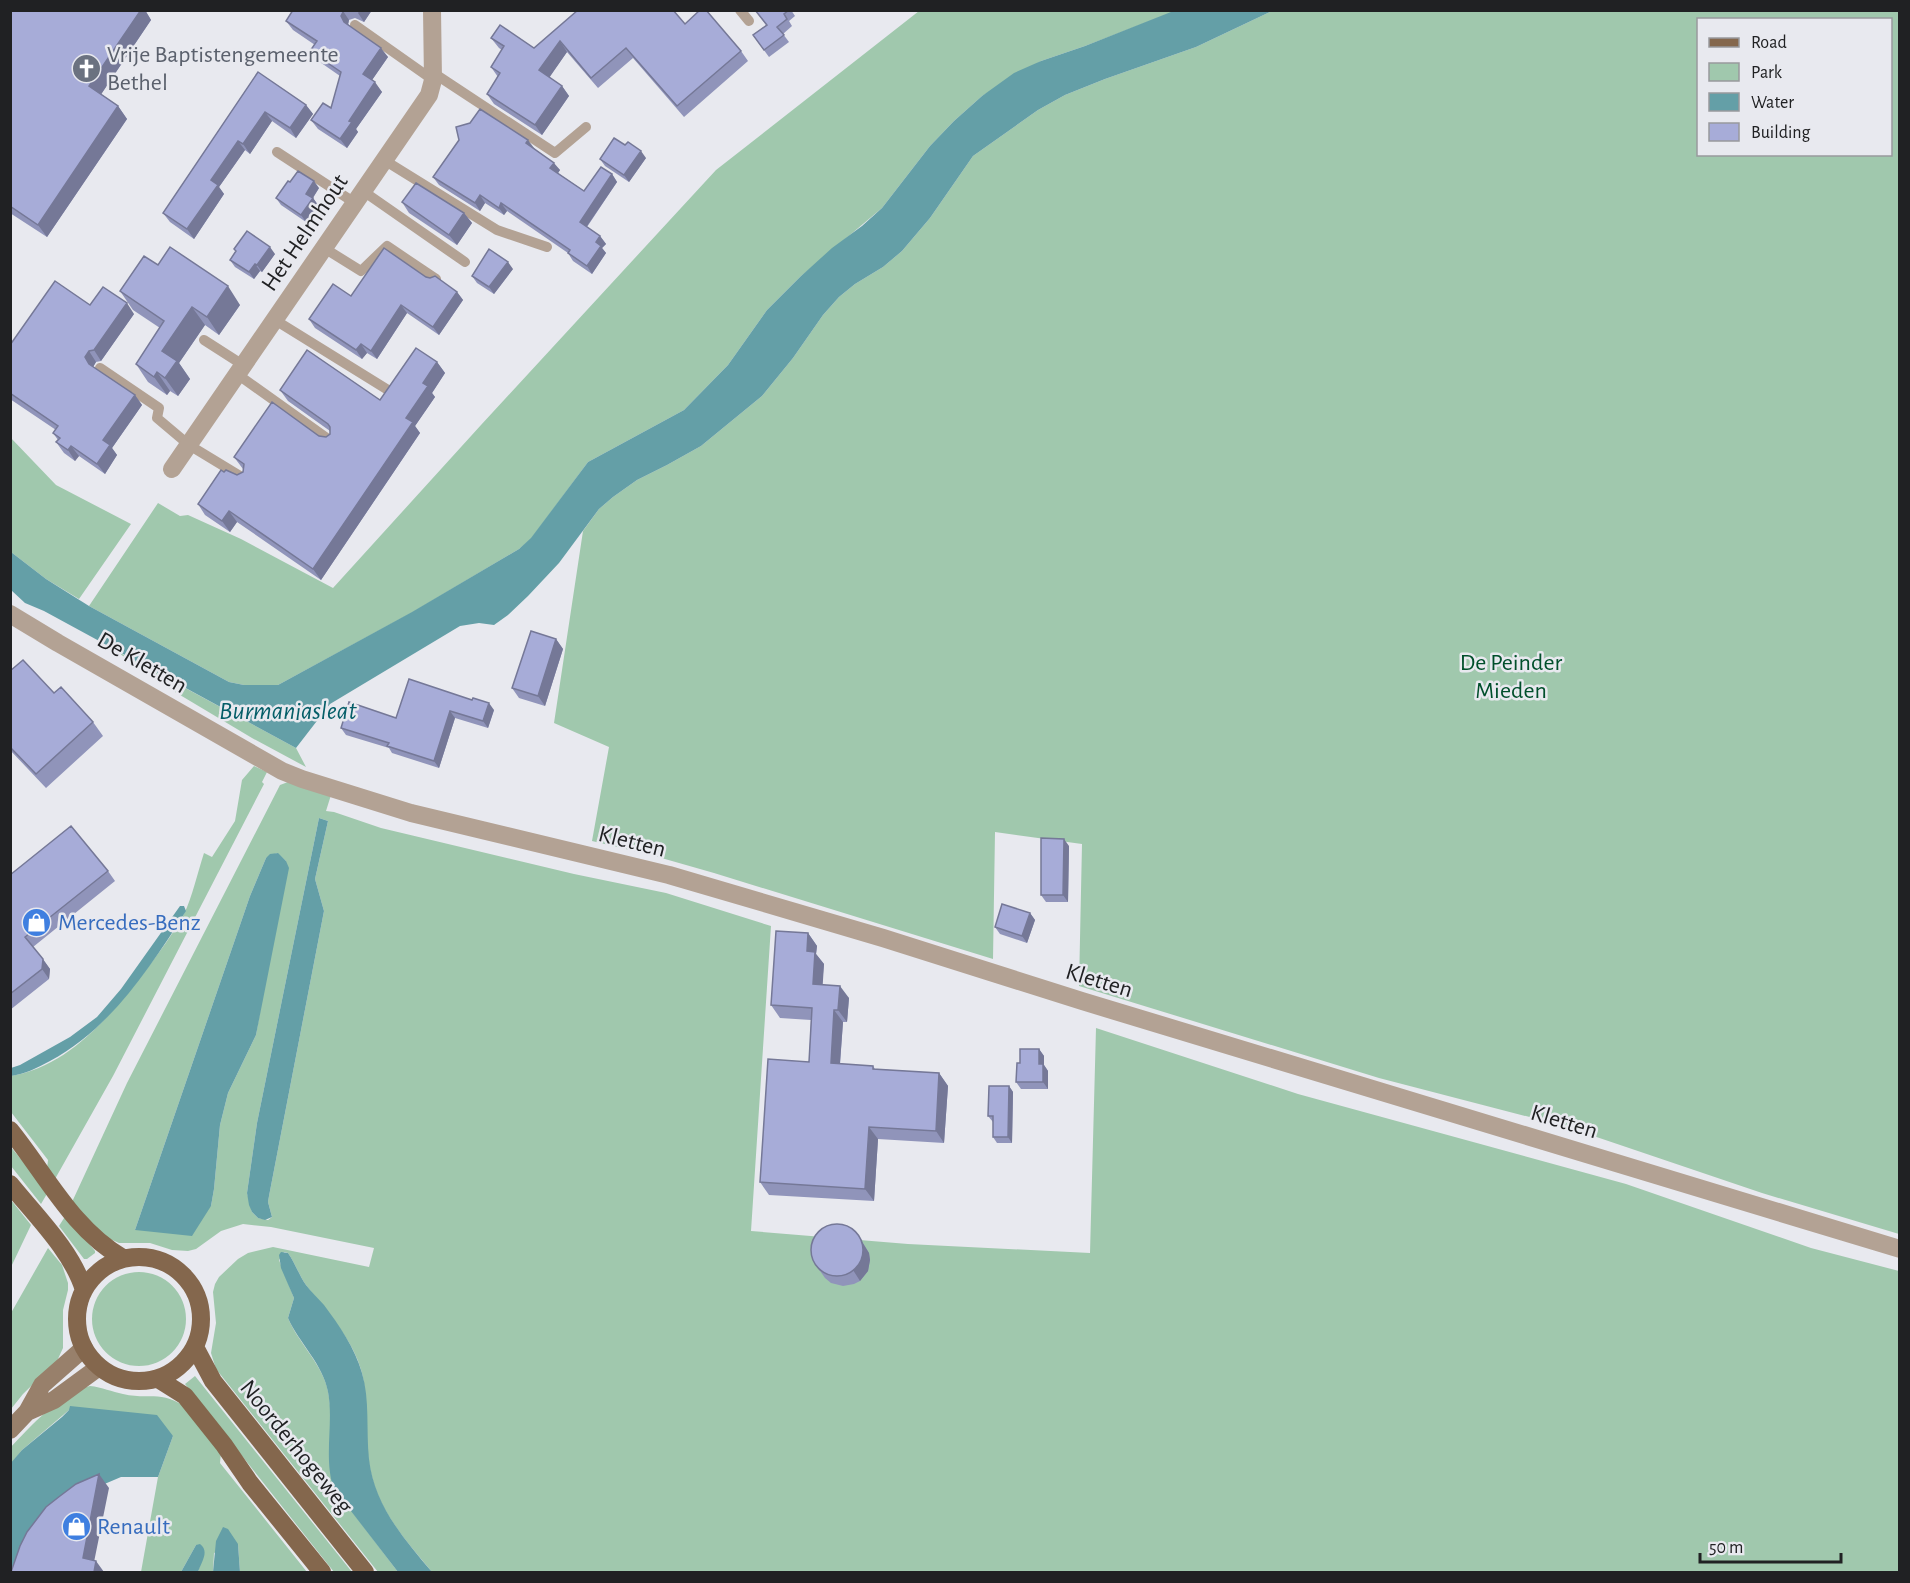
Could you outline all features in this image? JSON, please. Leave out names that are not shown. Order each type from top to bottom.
[{"type":"main road","points":[[10,1130],[94,1239],[123,1258]]},
{"type":"main road","points":[[10,1184],[70,1258],[84,1290]]},
{"type":"main road","points":[[142,1256],[160,1260],[177,1268],[196,1291],[201,1309],[201,1329],[195,1347],[186,1361],[173,1372],[158,1379],[127,1380],[112,1375],[99,1366],[84,1348],[77,1329],[77,1309],[84,1290],[93,1276],[107,1265],[123,1258],[142,1256]]},
{"type":"main road","name":"Noorderhogeweg","points":[[195,1347],[213,1381],[365,1572]]},
{"type":"main road","points":[[10,1430],[27,1412],[42,1385],[84,1348]]},
{"type":"main road","points":[[27,1412],[54,1400],[99,1366]]},
{"type":"main road","points":[[158,1379],[185,1396],[321,1572]]},
{"type":"street","name":"Het Helmhout","points":[[172,469],[429,94],[433,76],[432,10]]},
{"type":"street","name":"De Kletten","points":[[10,614],[58,644],[282,771]]},
{"type":"street","name":"Kletten","points":[[282,771],[411,813],[669,876],[871,935],[1899,1249]]},
{"type":"lane","points":[[740,10],[749,21]]},
{"type":"lane","points":[[355,25],[555,153],[586,127]]},
{"type":"lane","points":[[277,152],[359,197],[465,262]]},
{"type":"lane","points":[[384,160],[497,230],[547,247]]},
{"type":"lane","points":[[324,248],[361,271],[387,246],[436,279]]},
{"type":"lane","points":[[275,320],[388,390]]},
{"type":"lane","points":[[204,340],[331,441]]},
{"type":"lane","points":[[100,368],[159,408],[157,418],[189,444],[245,478]]},
{"type":"green space","points":[[919,11],[1176,11],[1041,61],[982,96],[930,146],[882,208],[800,277],[767,310],[728,365],[684,410],[588,462],[531,539],[519,549],[413,612],[278,685],[244,685],[229,682],[89,606],[158,503],[180,516],[188,515],[241,539],[333,588],[716,170]]},
{"type":"green space","name":"De Peinder Mieden","points":[[1272,11],[1899,11],[1899,1234],[1762,1193],[1564,1126],[1379,1078],[1079,986],[1082,844],[995,832],[993,959],[714,873],[592,841],[609,747],[554,723],[583,531],[599,509],[613,497],[637,480],[701,446],[762,396],[839,297],[902,251],[930,218],[973,156],[1038,110],[1065,95],[1196,47]]},
{"type":"green space","points":[[10,437],[56,485],[131,524],[79,599],[46,579],[11,552]]},
{"type":"green space","points":[[113,649],[296,748],[306,767],[170,689]]},
{"type":"green space","points":[[254,766],[267,772],[262,782],[264,784],[113,1076],[55,1179],[47,1169],[48,1160],[11,1112],[10,1076],[31,1071],[70,1050],[103,1021],[132,988],[166,943],[184,914],[204,853],[212,857],[235,821],[242,780]]},
{"type":"green space","points":[[288,782],[331,795],[326,811],[381,828],[574,874],[666,893],[771,926],[751,1231],[908,1244],[1090,1253],[1096,1028],[1298,1094],[1626,1184],[1811,1248],[1899,1271],[1899,1572],[432,1572],[396,1528],[376,1491],[369,1464],[366,1399],[358,1360],[346,1337],[306,1285],[288,1253],[284,1252],[279,1260],[294,1298],[288,1318],[319,1369],[327,1387],[335,1489],[398,1572],[378,1572],[216,1369],[211,1353],[216,1323],[213,1292],[215,1284],[238,1259],[248,1253],[273,1247],[369,1267],[374,1248],[271,1227],[243,1224],[221,1231],[196,1249],[188,1251],[172,1250],[150,1243],[119,1243],[101,1235],[72,1202],[127,1083],[280,785]],"holes":[[[319,818],[328,821],[315,879],[324,911],[269,1196],[268,1202],[272,1217],[268,1220],[258,1218],[252,1212],[247,1193],[257,1123]],[[277,853],[286,861],[256,1035],[228,1093],[220,1125],[211,1206],[135,1230],[250,896],[266,858]]]},
{"type":"green space","points":[[10,1146],[48,1192],[41,1204],[11,1166]]},
{"type":"green space","points":[[11,1200],[31,1225],[11,1267]]},
{"type":"green space","points":[[66,1215],[95,1251],[87,1259],[84,1259],[59,1226]]},
{"type":"green space","points":[[48,1248],[62,1265],[68,1283],[63,1310],[63,1348],[57,1361],[11,1409],[11,1313]]},
{"type":"green space","points":[[139,1272],[157,1276],[172,1286],[182,1301],[186,1319],[182,1337],[172,1352],[157,1362],[139,1366],[121,1362],[106,1352],[96,1337],[92,1319],[96,1301],[106,1286],[121,1276]]},
{"type":"green space","points":[[195,1376],[352,1572],[334,1572],[185,1384]]},
{"type":"green space","points":[[90,1386],[132,1396],[168,1398],[184,1406],[221,1452],[220,1463],[307,1572],[240,1572],[238,1544],[214,1553],[213,1572],[198,1572],[200,1565],[196,1545],[181,1572],[141,1572],[158,1477],[173,1436],[69,1410],[22,1450],[11,1464],[10,1448],[37,1421],[57,1403]]},
{"type":"water","name":"Burmaniasleat","points":[[1176,10],[1272,11],[1196,47],[1065,95],[1038,110],[973,156],[930,218],[902,251],[839,297],[762,396],[701,446],[637,480],[599,509],[559,563],[508,615],[494,625],[479,623],[460,626],[330,704],[296,748],[44,611],[25,603],[11,590],[11,552],[46,579],[89,606],[229,682],[244,685],[278,685],[412,612],[519,549],[531,538],[588,462],[684,410],[728,365],[767,310],[832,248],[882,208],[930,146],[982,96],[1014,73],[1041,61]]},
{"type":"water","points":[[319,818],[328,821],[315,879],[324,911],[269,1196],[268,1202],[272,1217],[265,1220],[258,1218],[252,1212],[247,1193],[257,1123]]},
{"type":"water","points":[[278,853],[289,868],[256,1035],[228,1093],[220,1125],[211,1206],[192,1236],[135,1230],[250,896],[266,858],[270,854]]},
{"type":"water","points":[[180,906],[184,906],[186,911],[143,975],[110,1015],[72,1048],[36,1068],[11,1076],[11,1068],[70,1037],[97,1017],[121,989]]},
{"type":"water","points":[[281,1252],[288,1253],[306,1285],[324,1305],[346,1337],[355,1355],[364,1383],[369,1459],[377,1491],[401,1534],[432,1572],[398,1572],[334,1489],[329,1466],[330,1404],[328,1392],[321,1372],[288,1318],[294,1298],[281,1268],[279,1255]]},
{"type":"water","points":[[70,1406],[157,1415],[173,1436],[158,1477],[121,1477],[88,1491],[19,1572],[11,1572],[10,1464],[22,1450],[62,1417]]},
{"type":"water","points":[[223,1527],[228,1529],[238,1544],[240,1572],[213,1572],[216,1541]]},
{"type":"water","points":[[200,1544],[205,1554],[198,1572],[181,1572],[196,1545]]},
{"type":"building","points":[[10,10],[141,10],[89,86],[118,106],[38,225],[10,206]]},
{"type":"building","points":[[293,10],[344,10],[341,16],[344,22],[381,48],[363,74],[375,82],[340,139],[311,120],[323,103],[331,108],[341,72],[310,51],[317,41],[286,21]]},
{"type":"building","points":[[578,10],[673,10],[685,24],[700,10],[706,10],[741,51],[677,106],[626,48],[591,78],[560,41],[539,70],[562,86],[535,125],[487,94],[500,73],[491,67],[504,46],[491,38],[500,25],[534,48]]},
{"type":"building","points":[[755,10],[789,10],[784,14],[787,19],[777,27],[784,35],[764,50],[753,35],[767,25]]},
{"type":"building","points":[[258,72],[306,105],[290,128],[265,112],[243,144],[238,141],[211,180],[218,185],[187,229],[163,213]]},
{"type":"building","points":[[480,109],[528,140],[526,143],[554,163],[550,168],[584,191],[601,167],[612,174],[580,222],[600,236],[596,242],[601,246],[587,266],[568,253],[570,250],[501,203],[499,208],[480,195],[475,203],[433,177],[459,140],[456,127],[470,123]]},
{"type":"building","points":[[614,138],[625,145],[628,142],[641,151],[624,175],[600,159]]},
{"type":"building","points":[[298,171],[314,181],[306,194],[313,198],[301,215],[276,198]]},
{"type":"building","points":[[416,183],[464,213],[449,235],[402,202]]},
{"type":"building","points":[[247,231],[270,247],[249,272],[230,260],[236,251],[234,249]]},
{"type":"building","points":[[170,247],[228,286],[207,317],[192,307],[162,351],[177,361],[165,378],[157,372],[154,377],[136,364],[164,321],[120,291],[144,256],[158,265]]},
{"type":"building","points":[[384,248],[426,277],[435,276],[457,292],[433,327],[401,305],[371,351],[361,344],[356,350],[309,319],[333,284],[351,296]]},
{"type":"building","points":[[489,249],[508,262],[489,287],[472,276]]},
{"type":"building","points":[[55,281],[90,305],[103,287],[127,303],[94,350],[89,351],[85,357],[89,364],[135,395],[103,440],[110,445],[97,464],[71,446],[68,450],[56,442],[60,438],[53,433],[58,426],[10,393],[10,345]]},
{"type":"building","points":[[416,348],[437,362],[423,383],[428,386],[406,418],[413,422],[313,569],[229,511],[222,521],[198,504],[221,470],[237,475],[243,472],[244,464],[234,457],[272,402],[319,436],[326,437],[330,434],[328,424],[280,390],[307,350],[380,400]]},
{"type":"building","points":[[531,631],[556,639],[538,696],[512,688]]},
{"type":"building","points":[[23,660],[54,693],[61,687],[93,722],[36,774],[10,747],[10,671]]},
{"type":"building","points":[[409,679],[472,700],[473,698],[489,703],[483,721],[450,711],[434,761],[387,746],[389,743],[341,728],[349,702],[396,718]]},
{"type":"building","name":"Mercedes-Benz","points":[[71,826],[108,871],[25,937],[43,959],[42,969],[10,994],[10,875]]},
{"type":"building","points":[[1041,838],[1064,839],[1063,895],[1041,895]]},
{"type":"building","points":[[1002,904],[1030,913],[1022,936],[995,927]]},
{"type":"building","points":[[776,931],[808,933],[807,951],[815,952],[813,984],[840,986],[838,1010],[834,1010],[831,1063],[873,1066],[873,1069],[939,1073],[936,1131],[869,1127],[865,1189],[760,1182],[768,1059],[809,1062],[812,1008],[771,1005]]},
{"type":"building","points":[[1020,1049],[1039,1049],[1039,1064],[1043,1064],[1043,1082],[1016,1082]]},
{"type":"building","points":[[989,1086],[1009,1086],[1008,1137],[993,1137],[993,1116],[988,1116]]},
{"type":"building","points":[[837,1224],[847,1226],[855,1232],[861,1240],[863,1250],[861,1260],[855,1268],[847,1274],[837,1276],[827,1274],[819,1268],[813,1260],[811,1250],[813,1240],[819,1232],[827,1226]]},
{"type":"building","name":"Renault","points":[[99,1474],[83,1558],[96,1561],[94,1572],[11,1572],[27,1532],[46,1507],[76,1484]]},
{"type":"place","name":"Vrije Baptistengemeente Bethel","points":[[86,69]]},
{"type":"place","name":"Mercedes-Benz","points":[[37,923]]},
{"type":"place","name":"Renault","points":[[76,1527]]}]
